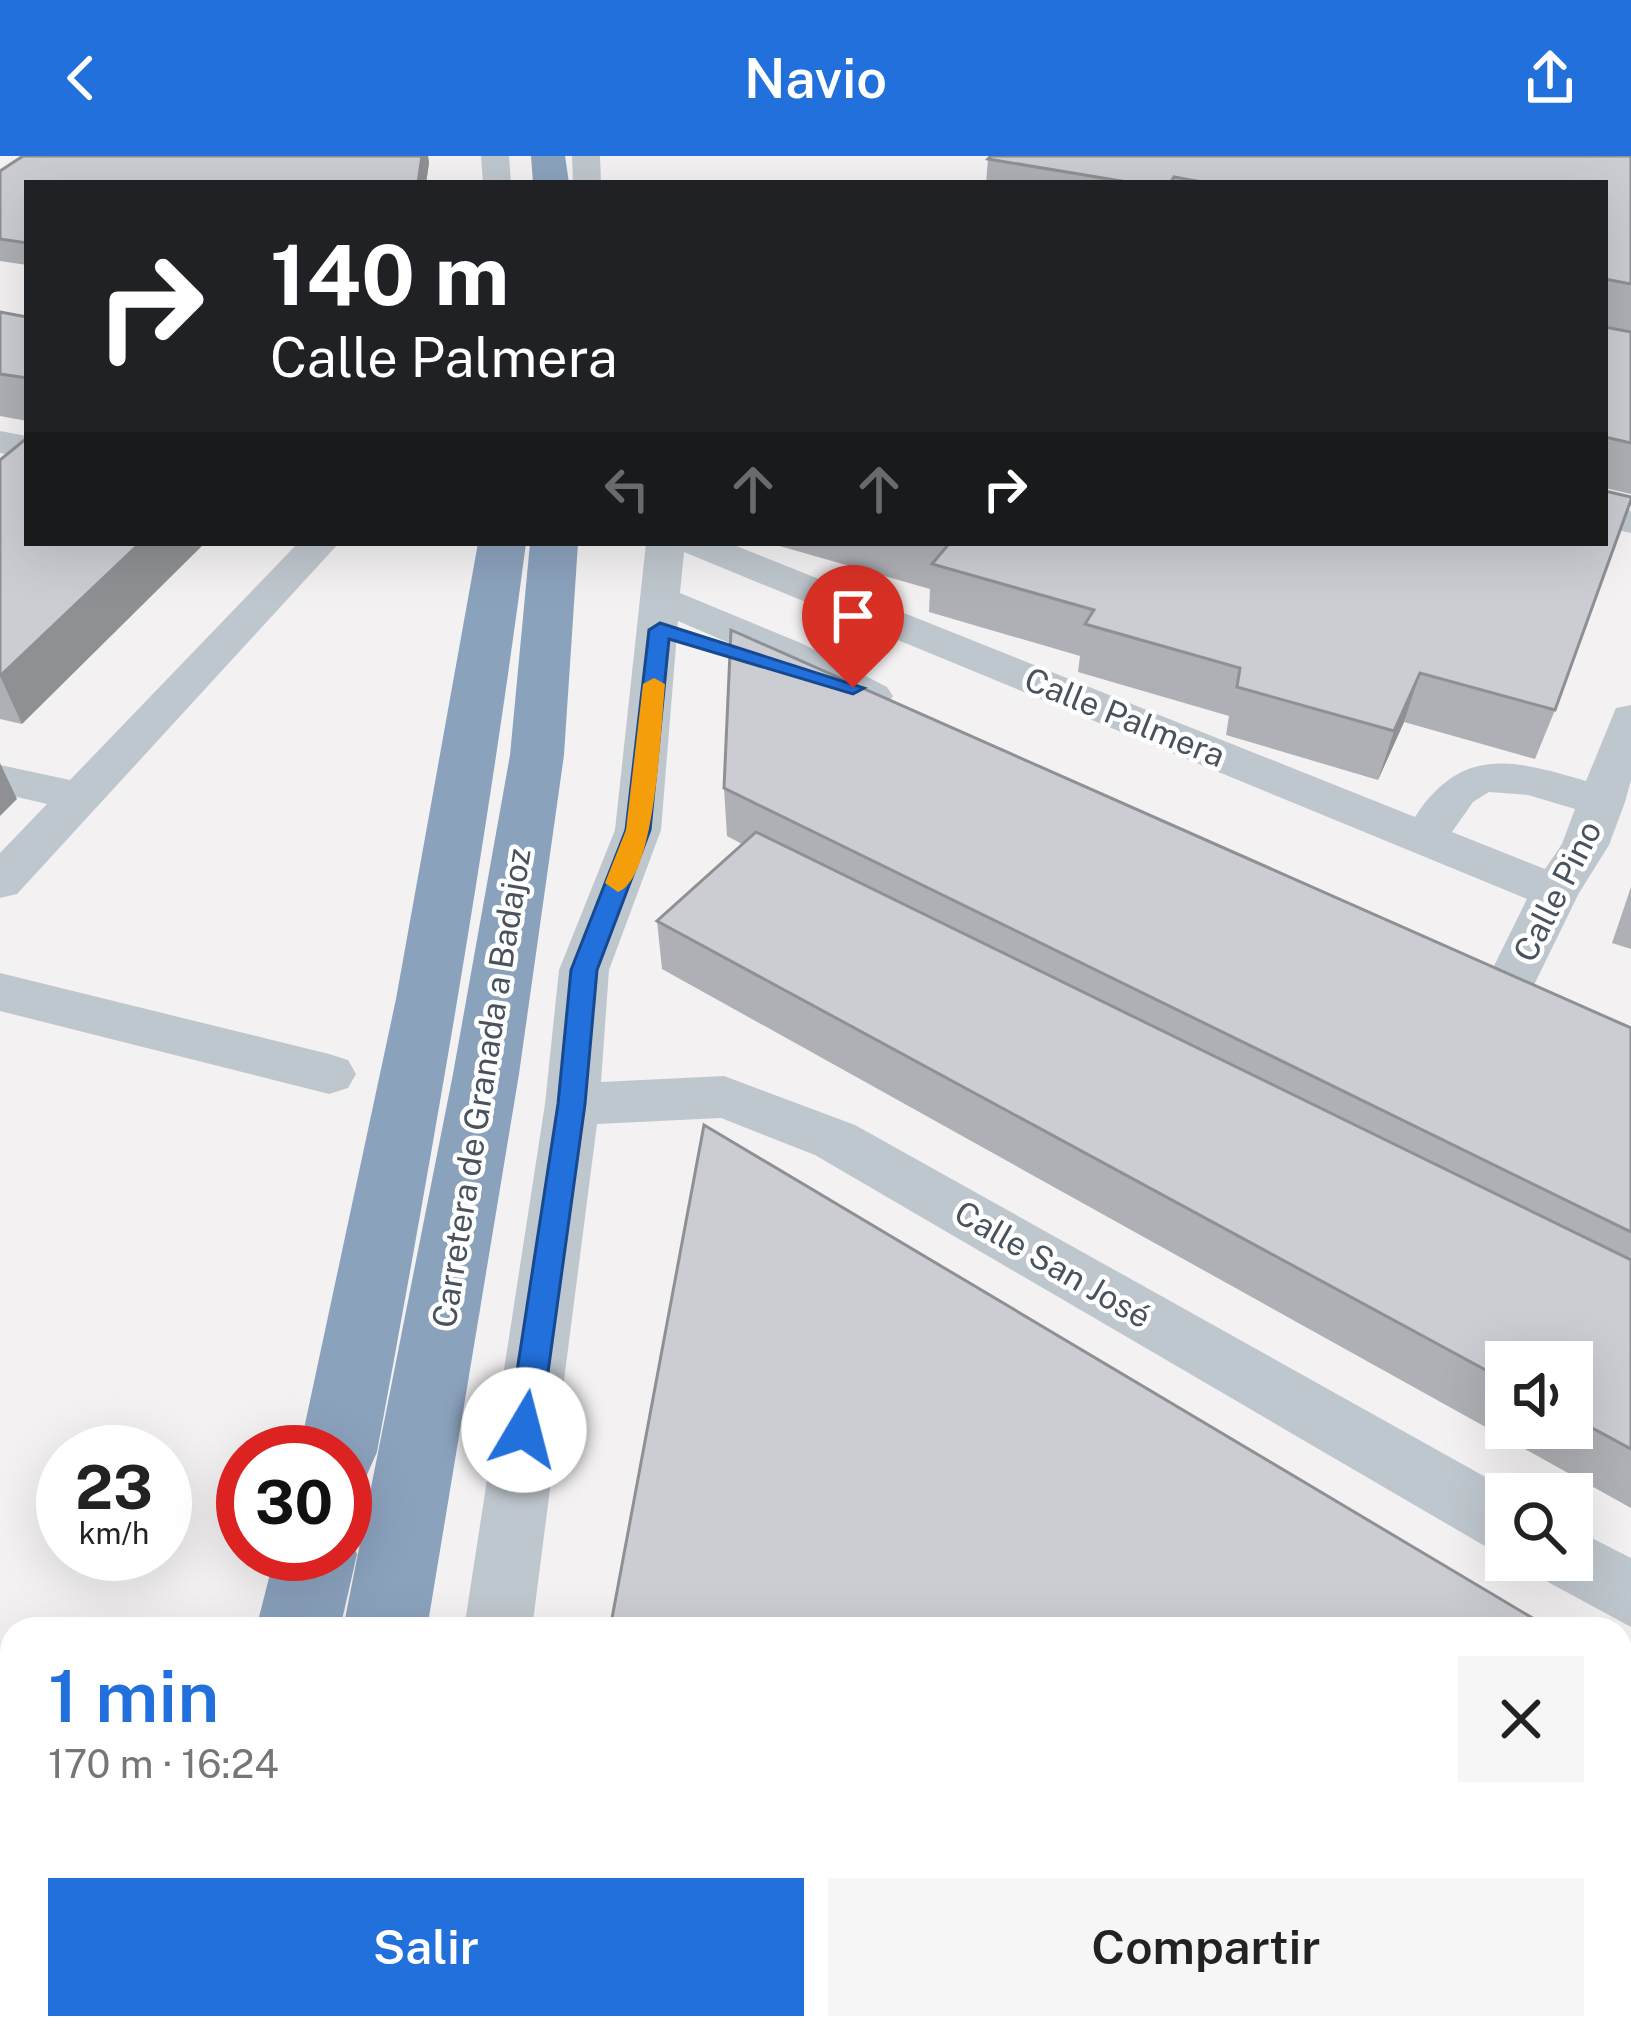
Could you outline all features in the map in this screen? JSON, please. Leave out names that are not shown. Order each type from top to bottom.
[{"type":"highway","name":"Carretera de Granada a Badajoz","points":[[344,1425],[416,1071],[474,742],[502,546]]},
{"type":"highway","name":"Carretera de Granada a Badajoz","points":[[388,1617],[409,1516],[536,755],[554,546]]},
{"type":"highway","points":[[301,1617],[310,1581]]},
{"type":"street","points":[[0,882],[317,546]]},
{"type":"street","points":[[500,1617],[572,1104],[584,970],[638,830],[665,546]]},
{"type":"street","name":"Calle Palmera","points":[[702,546],[1555,892]]},
{"type":"street","points":[[661,615],[917,716]]},
{"type":"street","name":"Calle Pino","points":[[1511,980],[1585,844],[1631,718]]},
{"type":"street","name":"Calle Pino","points":[[1425,838],[1459,788],[1486,779],[1516,778],[1601,802]]},
{"type":"street","points":[[0,779],[81,797]]},
{"type":"street","points":[[0,992],[328,1074]]},
{"type":"street","name":"Calle San José","points":[[572,1104],[724,1097],[835,1140],[1485,1510]]},
{"type":"street","points":[[409,1516],[422,1617]]},
{"type":"street","points":[[1593,1572],[1631,1594]]},
{"type":"building","points":[[23,156],[422,156],[418,180],[24,180],[24,243],[0,239],[0,171]]},
{"type":"building","points":[[1631,156],[1631,284],[1608,280],[1608,180],[1115,180],[988,159]]},
{"type":"building","points":[[0,312],[24,316],[24,378],[0,374]]},
{"type":"building","points":[[1608,328],[1631,332],[1631,443],[1608,438]]},
{"type":"building","points":[[24,440],[24,546],[137,546],[0,676],[0,460]]},
{"type":"building","points":[[1608,492],[1631,497],[1555,710],[1420,673],[1394,731],[1237,687],[1240,668],[1085,624],[1094,610],[932,564],[947,546],[1608,546]]},
{"type":"building","points":[[731,630],[1631,1028],[1631,1232],[724,788]]},
{"type":"building","points":[[756,832],[1631,1260],[1631,1449],[1593,1428],[1593,1341],[1485,1341],[1485,1370],[657,921]]},
{"type":"building","points":[[704,1125],[1531,1617],[612,1617]]},
{"type":"slow traffic","points":[[618,883],[638,830],[654,684]]},
{"type":"route","points":[[524,1430],[572,1104],[584,970],[638,830],[660,630],[853,688]]}]
